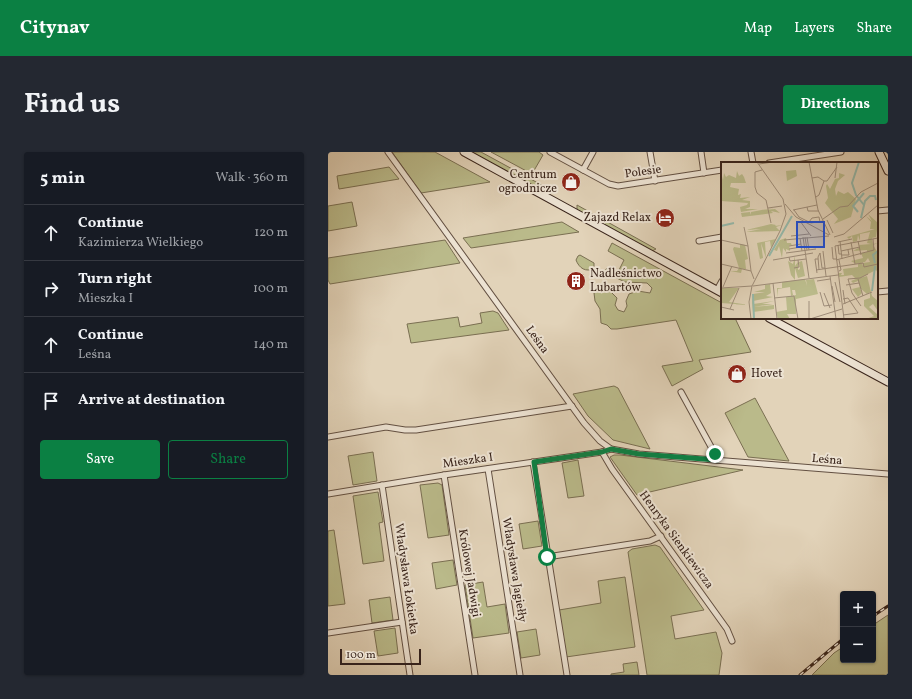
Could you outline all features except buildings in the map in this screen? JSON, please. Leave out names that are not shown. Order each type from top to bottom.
[{"type":"main road","points":[[464,152],[720,291]]},
{"type":"main road","points":[[879,152],[888,171]]},
{"type":"main road","points":[[771,319],[888,382]]},
{"type":"street","name":"Leśna","points":[[388,152],[572,406],[596,436],[611,449],[639,454],[888,474]]},
{"type":"street","name":"Polesie","points":[[550,152],[615,186],[721,170]]},
{"type":"street","points":[[583,170],[593,152]]},
{"type":"street","points":[[650,152],[654,181]]},
{"type":"street","points":[[701,152],[704,173]]},
{"type":"street","points":[[751,152],[753,162]]},
{"type":"street","points":[[773,162],[802,155],[841,152]]},
{"type":"street","points":[[878,211],[888,210]]},
{"type":"street","points":[[699,241],[721,237]]},
{"type":"street","points":[[878,292],[888,291]]},
{"type":"street","points":[[681,392],[717,460]]},
{"type":"street","points":[[328,437],[386,427],[416,430],[572,406]]},
{"type":"street","name":"Mieszka I","points":[[328,494],[444,474],[602,452],[611,449]]},
{"type":"street","name":"Henryka Sienkiewicza","points":[[602,452],[612,469],[728,629],[732,641]]},
{"type":"street","points":[[534,462],[547,557],[567,675]]},
{"type":"street","name":"Władysława Jagiełły","points":[[488,468],[520,675]]},
{"type":"street","name":"Królowej Jadwigi","points":[[444,474],[475,675]]},
{"type":"street","name":"Władysława Łokietka","points":[[382,485],[410,675]]},
{"type":"street","points":[[547,557],[650,541],[661,536]]},
{"type":"street","points":[[328,633],[402,622]]},
{"type":"green space","points":[[392,152],[435,152],[490,182],[421,193]]},
{"type":"green space","points":[[471,152],[481,152],[549,189],[547,192],[544,192]]},
{"type":"green space","points":[[491,152],[539,152],[543,155],[532,174]]},
{"type":"green space","points":[[389,167],[399,179],[339,189],[337,176]]},
{"type":"green space","points":[[352,202],[357,226],[328,231],[328,206]]},
{"type":"green space","points":[[577,205],[656,249],[652,251],[597,221],[597,219],[594,220],[577,210]]},
{"type":"green space","points":[[562,222],[579,232],[471,248],[463,238]]},
{"type":"green space","points":[[445,240],[460,263],[330,284],[328,280],[328,258]]},
{"type":"green space","points":[[612,243],[721,302],[721,319],[735,319],[751,352],[699,360],[703,369],[672,386],[662,366],[693,361],[676,320],[617,329],[611,329],[607,325],[601,323],[600,309],[595,301],[594,293],[601,289],[611,292],[617,298],[615,305],[618,310],[624,312],[627,306],[626,301],[629,294],[638,291],[650,293],[652,288],[647,283],[625,282],[604,272],[607,268],[617,274],[624,260],[608,251]]},
{"type":"green space","points":[[580,255],[594,263],[594,268],[588,270],[583,269],[576,260]]},
{"type":"green space","points":[[493,311],[498,313],[509,330],[411,343],[407,324],[458,317],[460,327],[482,323],[480,313]]},
{"type":"green space","points":[[614,386],[618,388],[650,449],[613,440],[588,416],[573,394]]},
{"type":"green space","points":[[755,398],[789,461],[748,457],[725,413]]},
{"type":"green space","points":[[373,452],[377,481],[353,485],[348,456]]},
{"type":"green space","points":[[614,455],[743,470],[637,495],[610,457]]},
{"type":"green space","points":[[578,460],[584,496],[568,498],[562,463]]},
{"type":"green space","points":[[438,483],[442,485],[449,535],[428,538],[420,485]]},
{"type":"green space","points":[[378,492],[383,522],[379,523],[384,561],[363,564],[353,496]]},
{"type":"green space","points":[[538,521],[542,546],[523,549],[519,524]]},
{"type":"green space","points":[[334,530],[345,604],[328,606],[328,531]]},
{"type":"green space","points":[[655,545],[660,547],[704,610],[671,616],[675,639],[716,632],[722,653],[719,675],[647,675],[628,552],[632,549]]},
{"type":"green space","points":[[453,560],[457,585],[436,589],[432,563]]},
{"type":"green space","points":[[625,577],[635,647],[566,657],[559,610],[601,603],[598,581]]},
{"type":"green space","points":[[483,582],[487,607],[505,604],[509,633],[473,638],[465,585]]},
{"type":"green space","points":[[390,597],[393,620],[372,623],[369,600]]},
{"type":"green space","points":[[888,615],[888,675],[812,675],[840,649],[840,663],[876,663],[876,623]]},
{"type":"green space","points":[[395,628],[398,653],[378,656],[374,631]]},
{"type":"green space","points":[[536,629],[540,655],[521,658],[517,632]]},
{"type":"green space","points":[[637,662],[639,675],[611,675],[624,672],[623,664]]},
{"type":"railway","points":[[876,614],[888,606]]},
{"type":"railway","points":[[800,675],[840,642]]},
{"type":"place","name":"Centrum ogrodnicze","points":[[571,182]]},
{"type":"place","name":"Zajazd Relax","points":[[665,218]]},
{"type":"place","name":"Nadleśnictwo Lubartów","points":[[576,281]]},
{"type":"place","name":"Hovet","points":[[737,374]]},
{"type":"route","points":[[547,557],[534,462],[602,452],[611,449],[639,454],[717,460],[715,454]]}]
